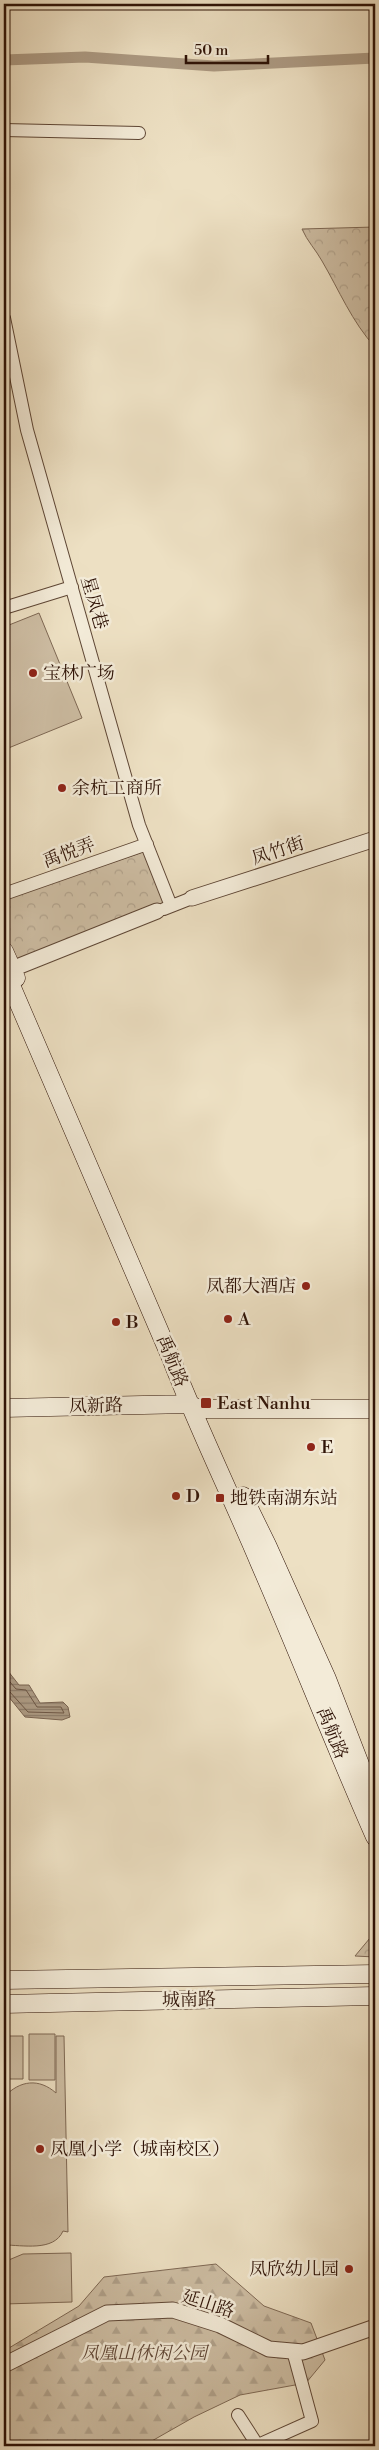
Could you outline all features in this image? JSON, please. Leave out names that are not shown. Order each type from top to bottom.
[{"type":"main road","name":"禹航路","points":[[4,951],[8,969],[180,1354],[195,1405],[239,1514],[370,1798],[375,1837]]},
{"type":"main road","name":"凤新路","points":[[4,1408],[195,1405],[375,1398]]},
{"type":"main road","name":"凤新路","points":[[195,1405],[375,1409]]},
{"type":"main road","name":"城南路","points":[[4,1980],[375,1974]]},
{"type":"main road","name":"城南路","points":[[4,2004],[375,1996]]},
{"type":"street","points":[[4,130],[139,133]]},
{"type":"street","name":"星凤巷","points":[[4,318],[27,430],[139,825],[166,892],[164,909]]},
{"type":"street","points":[[4,608],[72,587]]},
{"type":"street","name":"凤竹街","points":[[192,898],[375,839]]},
{"type":"street","name":"禹悦弄","points":[[4,894],[147,844]]},
{"type":"street","points":[[8,969],[192,898]]},
{"type":"street","name":"延山路","points":[[4,2365],[107,2312],[173,2310],[220,2325],[269,2349],[303,2352],[375,2327]]},
{"type":"street","points":[[238,2415],[257,2446],[312,2421],[293,2351]]},
{"type":"green space","points":[[375,227],[375,347],[353,316],[302,229]]},
{"type":"green space","name":"宝林广场","points":[[39,613],[82,718],[6,749],[4,742],[4,627]]},
{"type":"green space","points":[[143,852],[169,902],[15,962],[4,939],[4,899]]},
{"type":"green space","points":[[375,1932],[375,1957],[355,1956]]},
{"type":"green space","points":[[29,2034],[55,2034],[55,2080],[29,2080]]},
{"type":"green space","points":[[4,2036],[23,2036],[23,2079],[4,2079]]},
{"type":"green space","points":[[56,2036],[64,2036],[68,2232],[63,2231],[59,2238],[45,2245],[4,2245],[6,2233],[4,2231],[4,2097],[16,2087],[30,2083],[43,2085],[56,2093]]},
{"type":"green space","points":[[71,2253],[72,2302],[4,2304],[4,2262],[23,2254]]},
{"type":"green space","name":"凤凰山休闲公园","points":[[216,2264],[264,2306],[311,2323],[325,2360],[306,2383],[240,2395],[194,2417],[143,2446],[4,2446],[4,2351],[79,2306],[104,2277]]},
{"type":"water","points":[[4,1669],[8,1671],[19,1685],[29,1685],[40,1703],[63,1702],[68,1707],[70,1717],[62,1720],[25,1717],[4,1691]]},
{"type":"waterway","points":[[4,60],[85,57],[214,66],[375,58]]},
{"type":"place","name":"宝林广场","points":[[33,673]]},
{"type":"place","name":"余杭工商所","points":[[62,788]]},
{"type":"place","name":"凤都大酒店","points":[[306,1286]]},
{"type":"place","name":"A","points":[[228,1319]]},
{"type":"place","name":"B","points":[[116,1322]]},
{"type":"place","name":"East Nanhu","points":[[206,1403]]},
{"type":"place","name":"E","points":[[311,1447]]},
{"type":"place","name":"D","points":[[176,1496]]},
{"type":"place","name":"地铁南湖东站","points":[[220,1498]]},
{"type":"place","name":"凤凰小学（城南校区）","points":[[40,2149]]},
{"type":"place","name":"凤欣幼儿园","points":[[349,2269]]}]
